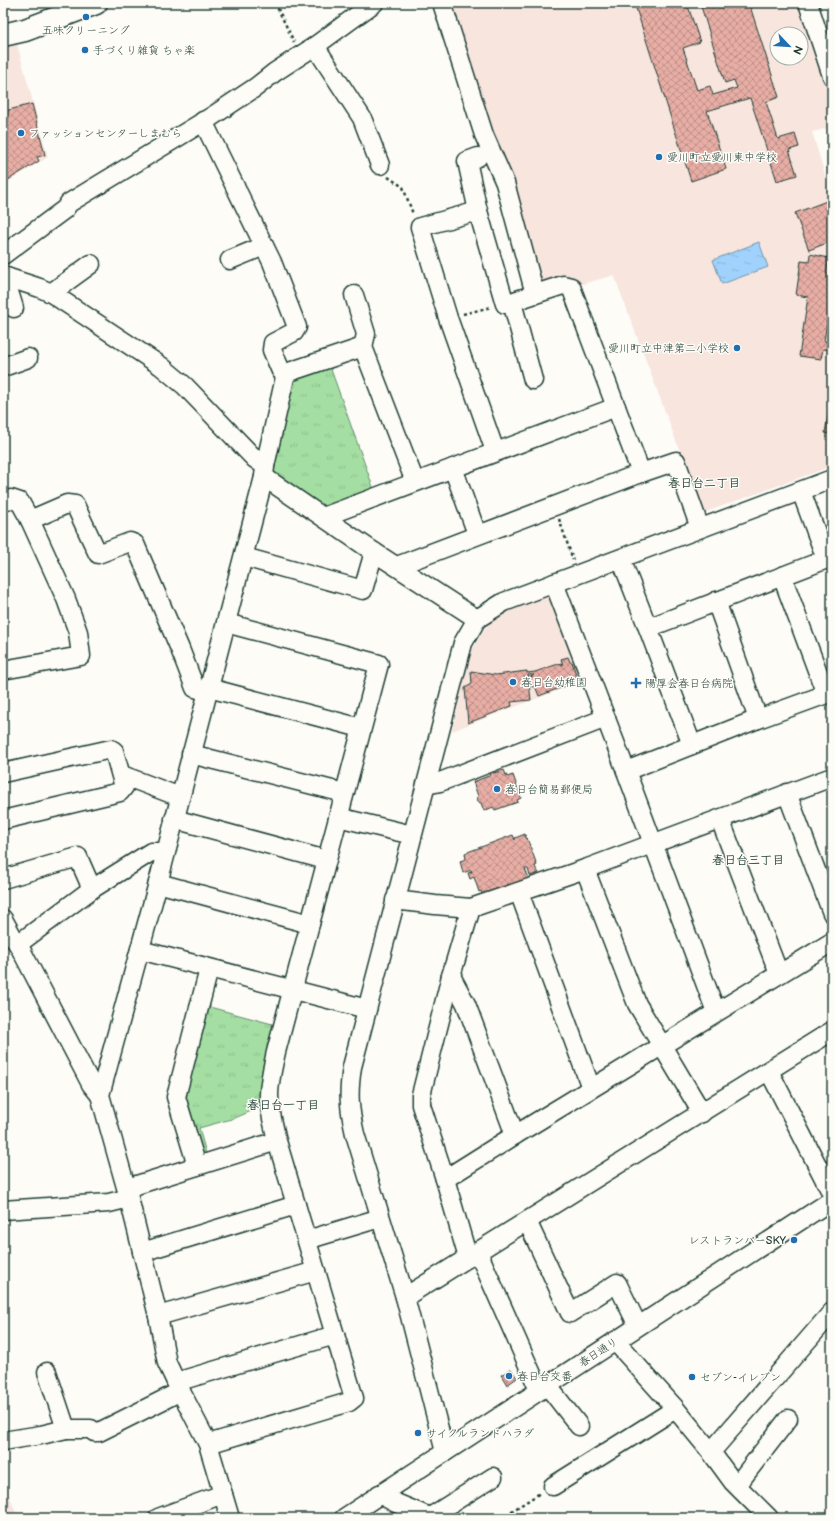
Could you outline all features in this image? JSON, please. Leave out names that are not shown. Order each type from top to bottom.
[{"type":"main road","points":[[3,35],[25,30],[70,7],[96,3]]},
{"type":"street","points":[[3,255],[20,234],[65,209],[67,197],[178,132],[203,121],[244,95],[272,80],[308,50],[374,3]]},
{"type":"street","points":[[442,3],[484,135],[505,183],[534,294]]},
{"type":"street","points":[[808,3],[828,52],[832,76]]},
{"type":"street","points":[[308,50],[362,118],[380,166]]},
{"type":"street","points":[[203,121],[272,262],[297,326],[294,332],[273,343],[272,350],[281,371],[286,373],[363,347]]},
{"type":"street","points":[[478,157],[467,161],[478,211],[509,303],[528,373]]},
{"type":"street","points":[[478,211],[420,227],[448,318],[495,451]]},
{"type":"street","points":[[230,260],[264,246]]},
{"type":"street","points":[[51,294],[91,264]]},
{"type":"street","points":[[14,308],[5,277],[40,288],[51,294],[161,366],[184,386],[255,459],[264,472],[374,552],[477,619]]},
{"type":"street","points":[[509,303],[563,285],[571,287],[641,473]]},
{"type":"street","points":[[354,295],[366,334],[362,343],[363,347],[415,482]]},
{"type":"street","points":[[100,1096],[244,557],[286,373]]},
{"type":"street","points":[[324,517],[616,406]]},
{"type":"street","points":[[397,566],[477,534],[676,461],[700,528]]},
{"type":"street","points":[[453,468],[477,534]]},
{"type":"street","points":[[446,1452],[405,1297],[355,1134],[350,1110],[349,1088],[352,1067],[463,643],[477,619],[504,602],[832,479]]},
{"type":"street","points":[[648,628],[829,558],[801,491]]},
{"type":"street","points":[[3,501],[11,499],[20,502],[30,520],[62,601],[78,632],[84,660],[3,670]]},
{"type":"street","points":[[30,520],[67,504],[75,505],[98,554],[130,542],[135,544],[149,585],[180,649],[195,688],[209,690],[361,728]]},
{"type":"street","points":[[244,557],[362,590],[374,552]]},
{"type":"street","points":[[621,559],[692,745]]},
{"type":"street","points":[[626,771],[829,693],[782,576]]},
{"type":"street","points":[[554,583],[716,1012]]},
{"type":"street","points":[[716,601],[758,719]]},
{"type":"street","points":[[208,1444],[349,1402],[354,1398],[277,1141],[269,1096],[271,1076],[292,990],[379,664],[226,623]]},
{"type":"street","points":[[426,784],[440,782],[606,718]]},
{"type":"street","points":[[3,773],[44,772],[111,750],[114,751],[122,775],[124,787],[120,792],[3,820]]},
{"type":"street","points":[[191,754],[344,793]]},
{"type":"street","points":[[122,775],[180,797]]},
{"type":"street","points":[[395,900],[471,908],[586,869],[832,777]]},
{"type":"street","points":[[787,793],[832,913]]},
{"type":"street","points":[[338,817],[412,836]]},
{"type":"street","points":[[174,819],[326,860]]},
{"type":"street","points":[[720,819],[779,974]]},
{"type":"street","points":[[18,944],[92,890],[151,852],[165,852]]},
{"type":"street","points":[[3,878],[78,857],[92,890]]},
{"type":"street","points":[[586,869],[636,1004],[702,1113]]},
{"type":"street","points":[[158,883],[310,924]]},
{"type":"street","points":[[519,892],[591,1088]]},
{"type":"street","points":[[471,908],[451,976],[421,1095],[421,1105],[445,1179],[473,1255],[543,1388],[579,1426]]},
{"type":"street","points":[[3,919],[18,944],[91,1084],[100,1096],[128,1193],[142,1252],[141,1271],[158,1316],[168,1363],[208,1444],[230,1518]]},
{"type":"street","points":[[445,1179],[591,1088],[832,942]]},
{"type":"street","points":[[140,950],[367,1010]]},
{"type":"street","points":[[197,1166],[176,1097],[209,968]]},
{"type":"street","points":[[451,976],[466,1004],[515,1135]]},
{"type":"street","points":[[405,1297],[832,1031]]},
{"type":"street","points":[[769,1071],[832,1194]]},
{"type":"street","points":[[3,1210],[109,1204],[128,1193],[197,1166],[277,1141]]},
{"type":"street","name":"春日通り","points":[[344,1518],[832,1200]]},
{"type":"street","points":[[142,1252],[296,1205]]},
{"type":"street","points":[[307,1240],[380,1218]]},
{"type":"street","points":[[527,1221],[565,1316],[615,1277],[638,1326]]},
{"type":"street","points":[[158,1316],[316,1271]]},
{"type":"street","points":[[711,1452],[748,1397],[832,1312]]},
{"type":"street","points":[[3,1441],[42,1435],[66,1429],[91,1429],[94,1432],[99,1432],[179,1387],[335,1335]]},
{"type":"street","points":[[614,1341],[674,1408],[711,1452],[733,1482],[769,1518]]},
{"type":"street","points":[[46,1381],[66,1429]]},
{"type":"street","points":[[553,1486],[575,1479],[613,1454],[674,1408]]},
{"type":"street","points":[[737,1485],[785,1428]]},
{"type":"street","points":[[379,1494],[396,1504],[431,1518],[486,1486]]},
{"type":"street","points":[[154,1516],[223,1494]]},
{"type":"path","points":[[276,3],[308,50]]},
{"type":"path","points":[[380,166],[383,173],[403,186],[416,222],[420,227]]},
{"type":"path","points":[[448,318],[509,303]]},
{"type":"path","points":[[554,506],[579,574]]},
{"type":"path","points":[[501,1518],[553,1486]]},
{"type":"shaded area","name":"愛川町立愛川東中学校","points":[[447,3],[805,3],[832,89],[832,127],[812,132],[832,198],[832,466],[703,513],[614,275],[576,286],[574,277],[545,288],[536,283]]},
{"type":"shaded area","points":[[17,44],[48,157],[3,185],[3,48]]},
{"type":"shaded area","points":[[552,595],[585,680],[452,731],[470,655],[482,632],[490,623],[507,611]]},
{"type":"shaded area","points":[[3,1480],[18,1518],[3,1518]]},
{"type":"green space","points":[[329,364],[374,490],[326,511],[268,472],[291,378]]},
{"type":"green space","points":[[206,1006],[276,1025],[263,1106],[235,1118],[199,1128],[207,1157],[200,1159],[182,1095]]},
{"type":"water","points":[[759,242],[768,267],[722,284],[713,260]]},
{"type":"building","points":[[642,3],[687,3],[700,42],[683,48],[697,90],[710,86],[713,95],[737,88],[734,80],[725,83],[700,3],[749,3],[779,97],[766,102],[778,139],[795,134],[799,147],[789,150],[797,175],[777,181],[750,98],[707,111],[726,169],[691,181],[635,5]]},
{"type":"building","name":"ファッションセンターしまむら","points":[[32,104],[45,155],[37,157],[39,161],[3,183],[3,110],[5,111]]},
{"type":"building","points":[[832,199],[832,241],[809,250],[795,213]]},
{"type":"building","points":[[810,254],[829,258],[826,273],[832,273],[832,292],[824,341],[832,342],[832,350],[823,349],[821,359],[799,356],[808,297],[796,295],[801,261],[809,262]]},
{"type":"building","points":[[829,410],[832,410],[832,434],[825,433]]},
{"type":"building","points":[[568,657],[570,662],[572,662],[578,681],[539,696],[535,686],[532,687],[529,678],[534,675],[528,675],[531,700],[511,702],[512,706],[468,723],[465,688],[472,684],[471,671],[496,675],[527,671],[527,673],[535,672],[561,663],[563,665],[561,659]]},
{"type":"building","name":"春日台簡易郵便局","points":[[493,770],[494,773],[504,770],[507,777],[513,775],[521,798],[517,800],[518,802],[495,810],[493,807],[484,811],[481,803],[478,802],[478,796],[473,782],[491,775],[489,772]]},
{"type":"building","points":[[525,834],[537,865],[535,866],[536,869],[539,873],[530,876],[528,869],[525,869],[530,881],[484,898],[481,891],[479,892],[474,877],[470,879],[468,873],[472,872],[471,870],[463,873],[460,861],[466,859],[465,853],[513,835],[515,840],[515,838]]},
{"type":"building","name":"春日台交番","points":[[511,1369],[517,1378],[507,1385],[501,1375]]},
{"type":"place","name":"五味クリーニング","points":[[86,17]]},
{"type":"place","name":"手づくり雑貨 ちゃ楽","points":[[85,50]]},
{"type":"place","name":"ファッションセンターしまむら","points":[[21,133]]},
{"type":"place","name":"愛川町立愛川東中学校","points":[[659,157]]},
{"type":"place","name":"愛川町立中津第二小学校","points":[[737,348]]},
{"type":"place","name":"春日台幼稚園","points":[[513,682]]},
{"type":"place","name":"陽厚会春日台病院","points":[[636,683]]},
{"type":"place","name":"春日台簡易郵便局","points":[[497,789]]},
{"type":"place","name":"レストランバーSKY","points":[[794,1240]]},
{"type":"place","name":"春日台交番","points":[[509,1376]]},
{"type":"place","name":"セブン-イレブン","points":[[692,1377]]},
{"type":"place","name":"サイクルランドハラダ","points":[[418,1433]]},
{"type":"district","name":"春日台二丁目","points":[[704,483]]},
{"type":"district","name":"春日台三丁目","points":[[748,860]]},
{"type":"district","name":"春日台一丁目","points":[[283,1105]]}]
